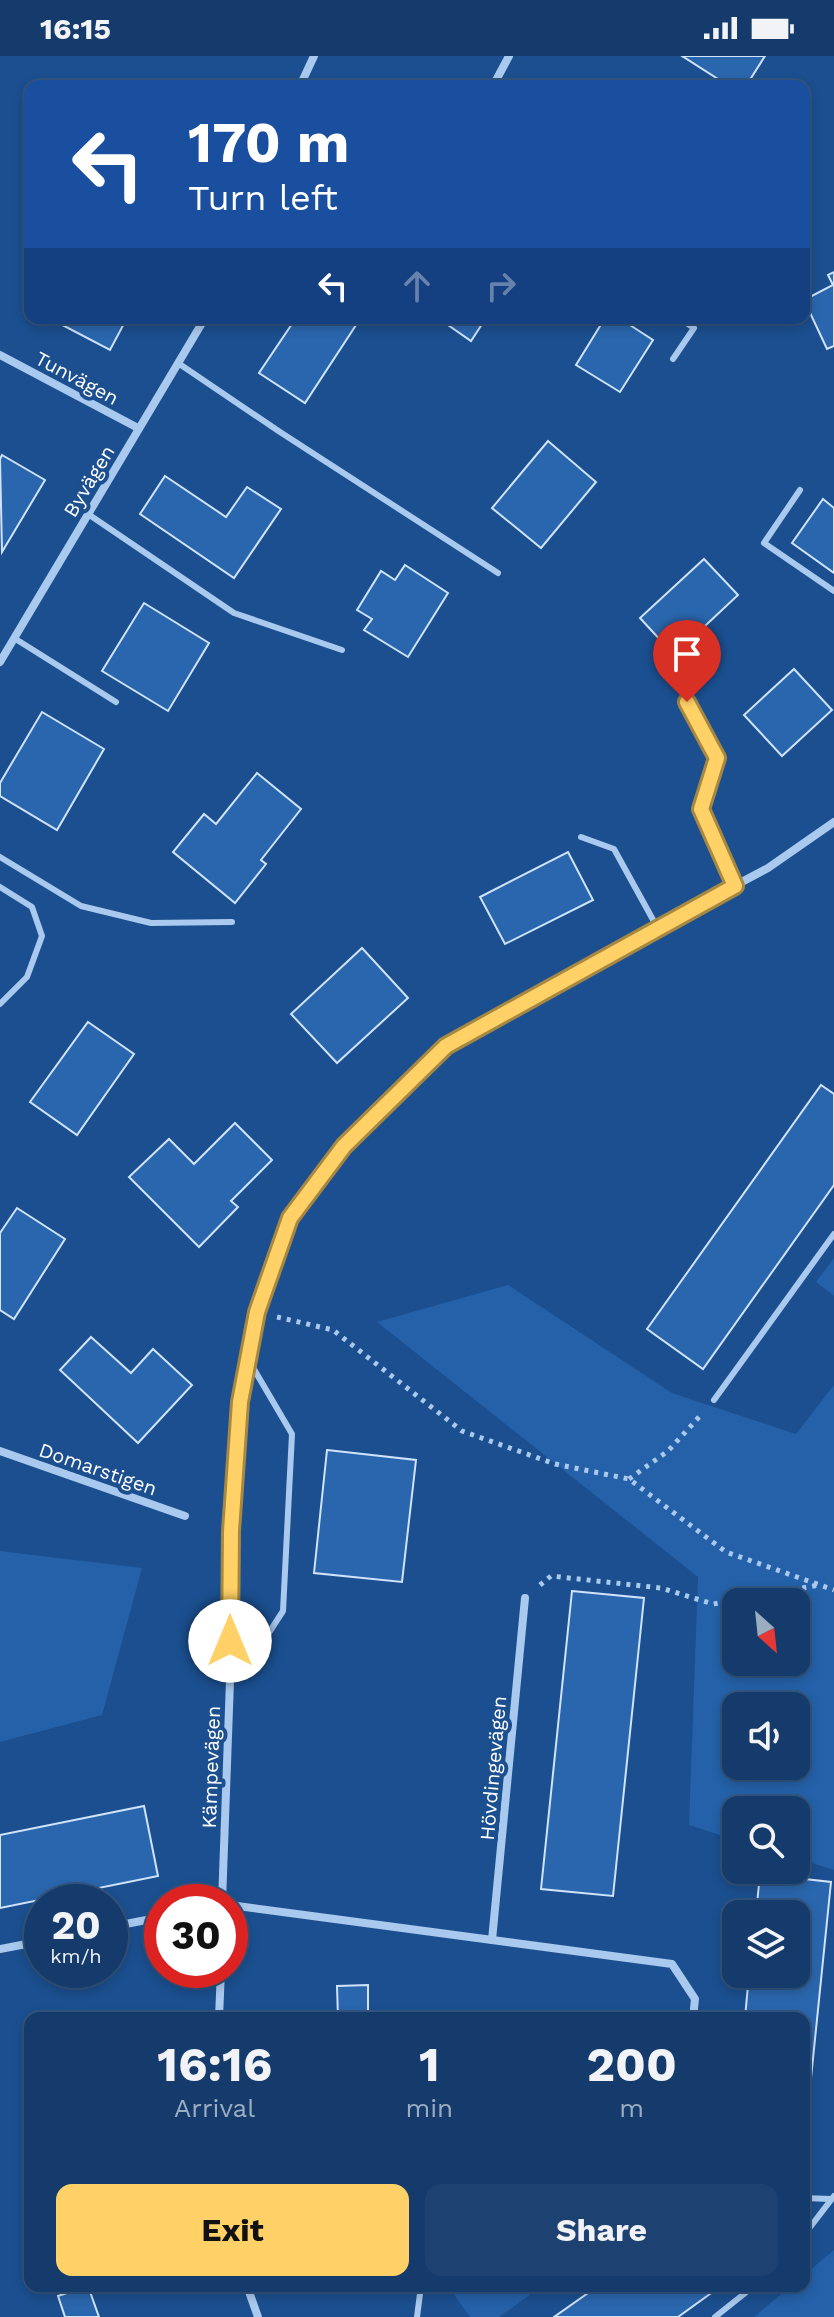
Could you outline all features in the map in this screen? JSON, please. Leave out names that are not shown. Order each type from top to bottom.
[{"type":"street","points":[[303,80],[314,56]]},
{"type":"street","points":[[496,80],[509,56]]},
{"type":"street","name":"Byvägen","points":[[0,662],[201,324]]},
{"type":"street","name":"Tunvägen","points":[[0,355],[138,428]]},
{"type":"street","name":"Kämpevägen","points":[[223,1884],[231,1531],[240,1402],[257,1312],[290,1218],[344,1146],[446,1046],[768,868],[834,822]]},
{"type":"street","name":"Domarstigen","points":[[0,1451],[185,1516]]},
{"type":"street","name":"Hövdingevägen","points":[[492,1940],[525,1598]]},
{"type":"street","points":[[248,1907],[672,1964],[695,1999],[694,2012]]},
{"type":"street","points":[[0,1949],[24,1944]]},
{"type":"street","points":[[219,2012],[220,1988]]},
{"type":"street","points":[[249,2292],[258,2317]]},
{"type":"lane","points":[[673,359],[694,328],[688,324]]},
{"type":"lane","points":[[178,363],[498,573]]},
{"type":"lane","points":[[800,490],[764,543],[834,591]]},
{"type":"lane","points":[[88,514],[234,613],[342,650]]},
{"type":"lane","points":[[14,638],[116,702]]},
{"type":"lane","points":[[673,675],[717,758],[701,809],[735,886]]},
{"type":"lane","points":[[581,837],[614,849],[657,927]]},
{"type":"lane","points":[[0,857],[81,906],[151,923],[232,922]]},
{"type":"lane","points":[[0,887],[32,907],[42,936],[27,977],[0,1004]]},
{"type":"lane","points":[[714,1400],[834,1234]]},
{"type":"lane","points":[[230,1669],[261,1645],[283,1611],[292,1434],[248,1359]]},
{"type":"lane","points":[[810,2198],[832,2198]]},
{"type":"lane","points":[[810,2227],[832,2198]]},
{"type":"lane","points":[[417,2317],[420,2292]]},
{"type":"lane","points":[[715,2317],[746,2292]]},
{"type":"path","points":[[257,1312],[333,1330],[462,1431],[555,1464],[629,1479],[726,1552],[834,1590]]},
{"type":"path","points":[[629,1479],[668,1451],[714,1400]]},
{"type":"path","points":[[525,1598],[551,1576],[661,1588],[713,1604],[820,1585]]},
{"type":"shaded area","points":[[834,1258],[834,1296],[816,1282]]},
{"type":"shaded area","points":[[508,1285],[672,1393],[796,1434],[834,1385],[834,1870],[810,1862],[810,1796],[722,1796],[722,1836],[689,1825],[698,1577],[377,1322]]},
{"type":"shaded area","points":[[0,1551],[142,1568],[102,1715],[0,1742]]},
{"type":"shaded area","points":[[834,2250],[834,2317],[754,2317],[784,2292],[810,2292],[810,2270]]},
{"type":"shaded area","points":[[534,2292],[499,2317],[470,2317],[453,2293]]},
{"type":"building","points":[[682,56],[765,56],[750,80],[720,80]]},
{"type":"building","points":[[834,272],[834,346],[827,349],[810,313],[810,297],[833,285],[828,275]]},
{"type":"building","points":[[60,324],[124,324],[110,350]]},
{"type":"building","points":[[292,324],[357,324],[305,403],[259,373]]},
{"type":"building","points":[[447,324],[482,324],[471,341]]},
{"type":"building","points":[[601,324],[628,324],[653,340],[620,392],[576,365]]},
{"type":"building","points":[[548,441],[596,482],[541,548],[492,508]]},
{"type":"building","points":[[2,455],[45,480],[2,552],[0,459]]},
{"type":"building","points":[[165,476],[226,517],[247,487],[281,509],[234,578],[140,514]]},
{"type":"building","points":[[823,499],[834,508],[834,573],[792,543]]},
{"type":"building","points":[[704,559],[738,595],[674,655],[640,618]]},
{"type":"building","points":[[405,565],[448,593],[408,657],[364,630],[372,619],[357,610],[381,571],[395,580]]},
{"type":"building","points":[[144,603],[209,643],[168,711],[102,671]]},
{"type":"building","points":[[794,669],[832,710],[782,756],[744,715]]},
{"type":"building","points":[[42,712],[104,749],[57,830],[0,796],[0,783]]},
{"type":"building","points":[[257,773],[301,809],[261,860],[266,864],[235,903],[173,852],[204,814],[216,824]]},
{"type":"building","points":[[568,852],[593,900],[505,944],[480,897]]},
{"type":"building","points":[[362,948],[408,998],[337,1063],[291,1014]]},
{"type":"building","points":[[88,1022],[134,1054],[77,1135],[30,1102]]},
{"type":"building","points":[[821,1085],[834,1094],[834,1185],[703,1369],[647,1329]]},
{"type":"building","points":[[235,1123],[272,1160],[231,1201],[238,1207],[199,1247],[129,1177],[169,1139],[194,1164]]},
{"type":"building","points":[[17,1208],[65,1239],[14,1319],[0,1310],[0,1233]]},
{"type":"building","points":[[91,1337],[131,1373],[153,1349],[192,1385],[138,1443],[60,1370]]},
{"type":"building","points":[[327,1450],[416,1460],[402,1582],[314,1573]]},
{"type":"building","points":[[572,1591],[644,1598],[613,1896],[541,1889]]},
{"type":"building","points":[[144,1806],[158,1876],[118,1884],[24,1884],[24,1903],[0,1908],[0,1835]]},
{"type":"building","points":[[810,1880],[831,1882],[810,2088],[810,2012],[746,2012],[748,1988],[810,1988],[810,1900],[757,1900],[759,1884],[810,1884]]},
{"type":"building","points":[[368,1985],[368,2012],[338,2012],[337,1986]]},
{"type":"building","points":[[70,2292],[90,2292],[99,2317],[65,2317],[58,2296]]},
{"type":"building","points":[[589,2292],[713,2292],[678,2317],[554,2317]]},
{"type":"route","points":[[230,1641],[231,1531],[240,1402],[257,1312],[290,1218],[344,1146],[446,1046],[735,886],[701,809],[717,758],[687,702]]}]
